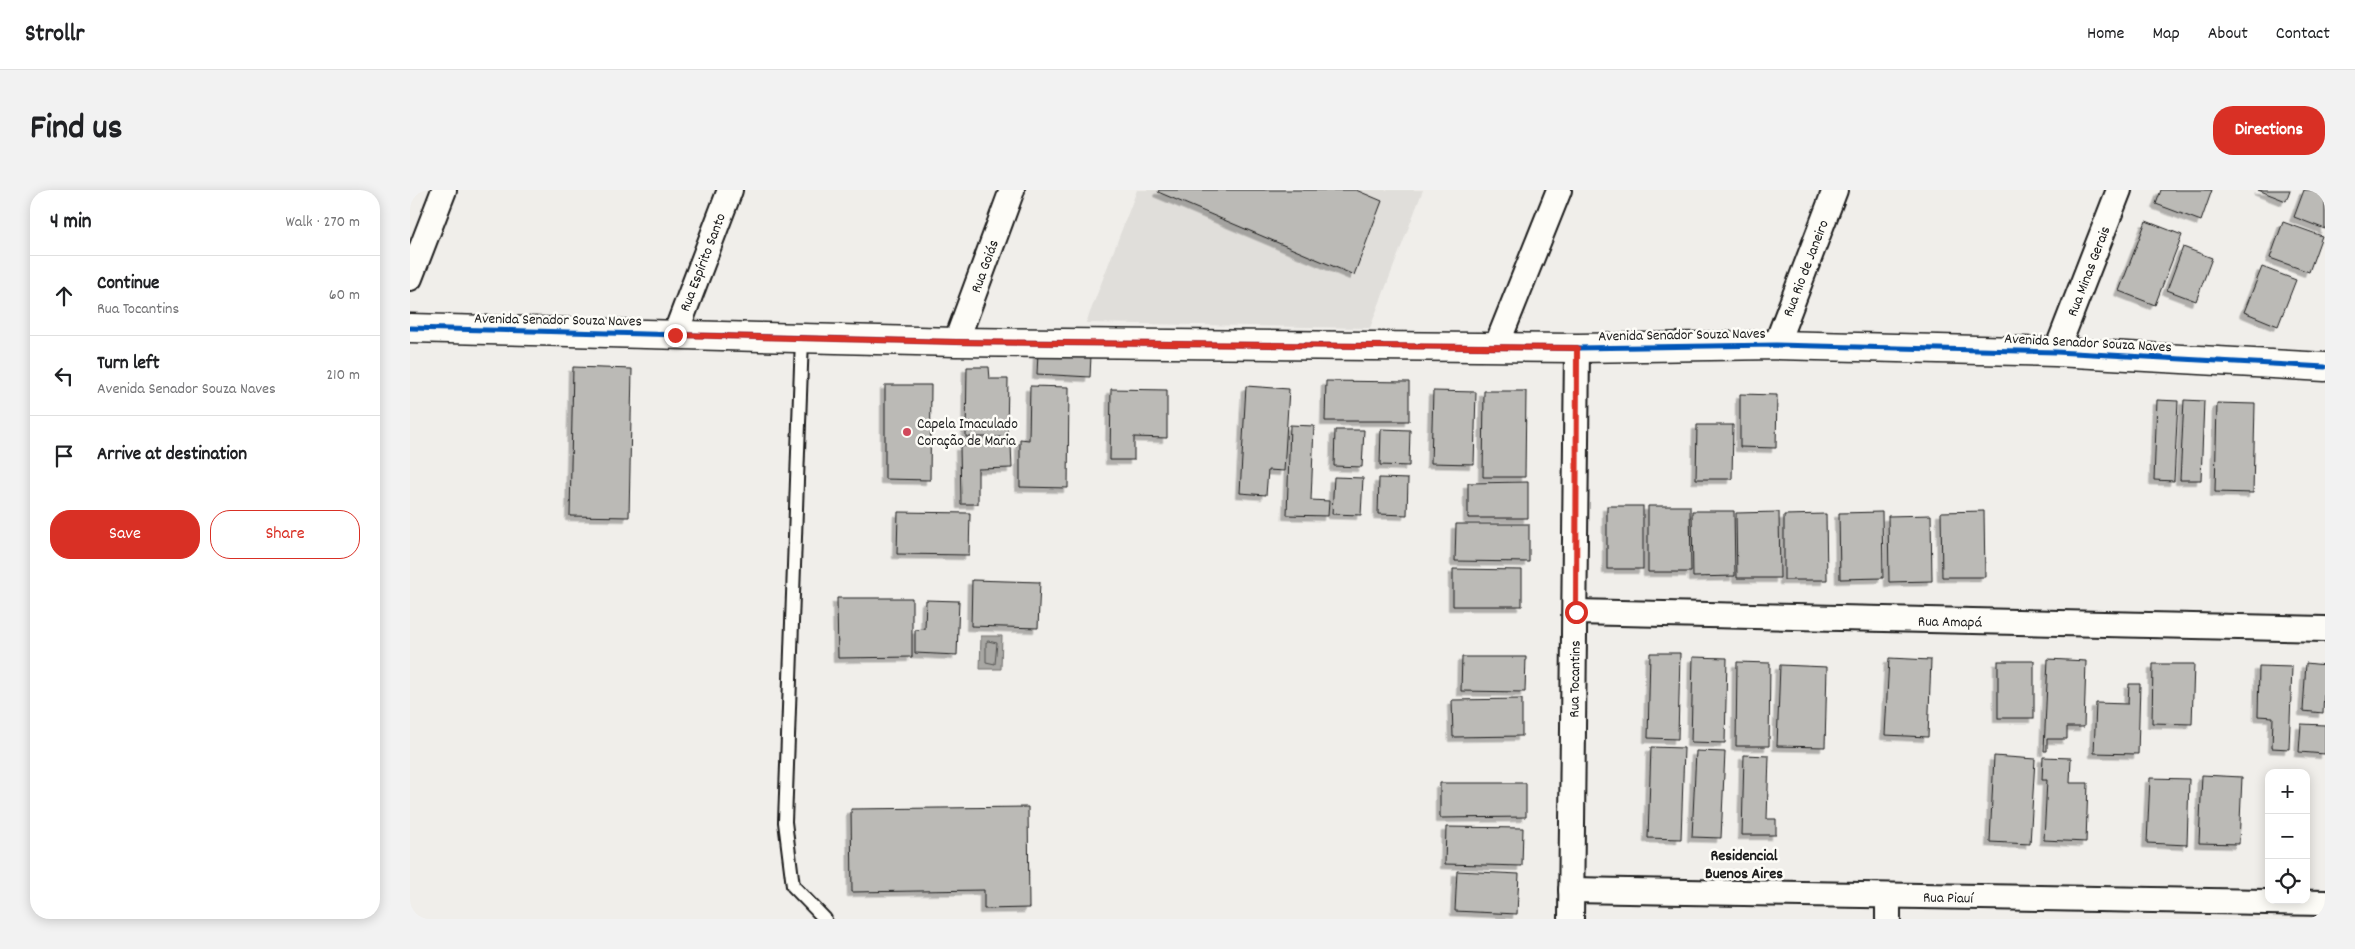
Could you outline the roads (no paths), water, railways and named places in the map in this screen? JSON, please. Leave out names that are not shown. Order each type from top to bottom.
[{"type":"street","points":[[410,278],[444,190]]},
{"type":"street","name":"Rua Espírito Santo","points":[[675,335],[730,190]]},
{"type":"street","name":"Rua Goiás","points":[[956,342],[1012,190]]},
{"type":"street","points":[[1496,347],[1558,190]]},
{"type":"street","name":"Rua Rio de Janeiro","points":[[1776,345],[1835,190]]},
{"type":"street","name":"Rua Minas Gerais","points":[[2056,352],[2119,190]]},
{"type":"street","name":"Avenida Senador Souza Naves","points":[[410,328],[956,342],[1577,348],[1776,345],[2056,352],[2325,367]]},
{"type":"street","name":"Rua Tocantins","points":[[1571,919],[1576,612],[1577,348]]},
{"type":"street","name":"Rua Amapá","points":[[1576,612],[2325,629]]},
{"type":"street","name":"Rua Piauí","points":[[1571,890],[1888,908],[2142,910],[2325,903]]},
{"type":"lane","points":[[802,338],[785,822],[793,886],[825,919]]},
{"type":"water","points":[[981,636],[1002,636],[1001,669],[980,669]]},
{"type":"place","name":"Capela Imaculado Coração de Maria","points":[[907,432]]},
{"type":"district","name":"Residencial Buenos Aires","points":[[1744,863]]}]
